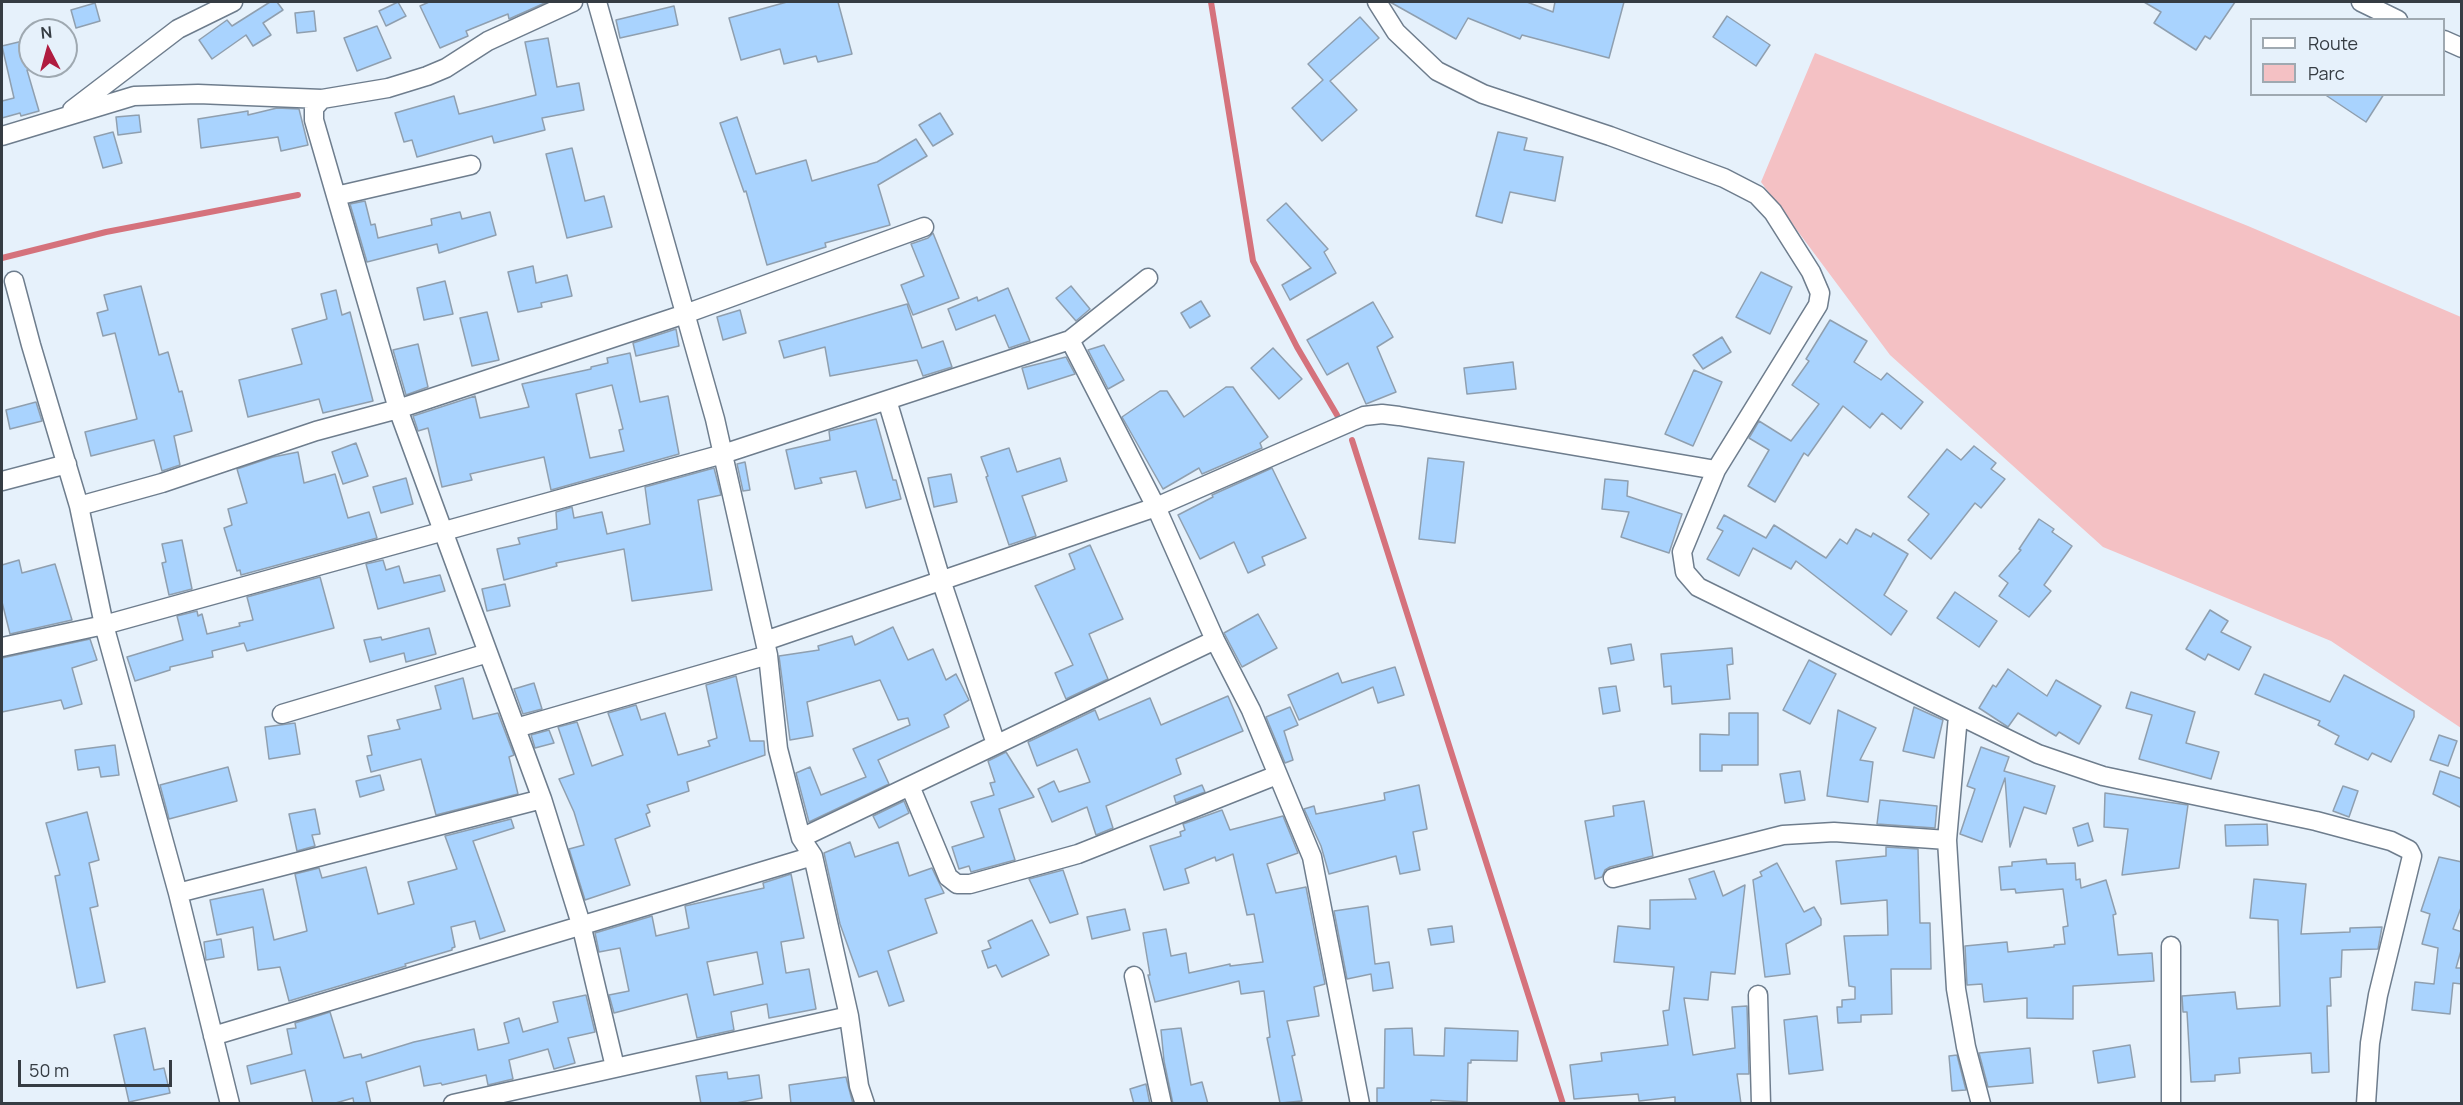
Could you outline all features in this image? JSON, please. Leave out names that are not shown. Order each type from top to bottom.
[{"type":"street","points":[[62,118],[178,29],[233,2]]},
{"type":"street","points":[[2,136],[134,96],[198,94],[322,99],[388,88],[446,68],[488,41],[573,2]]},
{"type":"street","points":[[597,2],[686,314],[723,454],[766,648],[778,749],[801,838],[813,856],[849,1016],[859,1086],[865,1104]]},
{"type":"street","points":[[1377,2],[1396,32],[1437,71],[1483,94],[1610,136],[1724,178],[1757,195],[1773,212],[1816,282],[1820,293],[1818,305],[1716,470],[1682,552],[1685,572],[1698,587],[2038,754],[2103,776],[2316,821],[2391,840],[2409,850],[2412,856],[2378,995],[2370,1043],[2366,1104]]},
{"type":"street","points":[[2361,2],[2394,18]]},
{"type":"street","points":[[2445,40],[2462,48]]},
{"type":"street","points":[[322,99],[314,108],[314,120],[398,409],[542,799],[581,924],[615,1067]]},
{"type":"street","points":[[336,196],[471,165]]},
{"type":"street","points":[[79,506],[162,483],[316,430],[398,409],[686,314],[924,227]]},
{"type":"street","points":[[2,647],[104,625],[723,454],[1070,340],[1148,278]]},
{"type":"street","points":[[14,281],[79,506],[104,625],[178,893],[230,1104]]},
{"type":"street","points":[[1070,340],[1156,507],[1215,640],[1251,710],[1312,857],[1360,1104]]},
{"type":"street","points":[[887,400],[941,580],[996,744]]},
{"type":"street","points":[[516,728],[766,648],[941,580],[1156,507],[1364,416],[1382,414],[1716,470]]},
{"type":"street","points":[[2,481],[67,464]]},
{"type":"street","points":[[801,838],[1215,640]]},
{"type":"street","points":[[282,714],[488,653]]},
{"type":"street","points":[[1958,716],[1947,840],[1956,989],[1966,1047],[1982,1104]]},
{"type":"street","points":[[910,786],[948,877],[957,884],[970,884],[1078,854],[1278,775]]},
{"type":"street","points":[[178,893],[542,799]]},
{"type":"street","points":[[1613,878],[1783,835],[1834,832],[1947,840]]},
{"type":"street","points":[[213,1036],[813,856]]},
{"type":"street","points":[[2170,1104],[2171,946]]},
{"type":"street","points":[[1134,976],[1162,1104]]},
{"type":"street","points":[[1758,996],[1761,1104]]},
{"type":"street","points":[[453,1104],[849,1016]]},
{"type":"green space","points":[[1815,53],[2248,226],[2461,317],[2461,728],[2331,641],[2103,547],[1890,355],[1761,182]]},
{"type":"building","points":[[270,2],[277,2],[283,10],[263,23],[271,35],[253,46],[246,35],[212,59],[199,40],[227,20],[232,26]]},
{"type":"building","points":[[398,2],[406,16],[386,26],[379,11]]},
{"type":"building","points":[[429,2],[547,2],[509,19],[508,14],[466,31],[468,36],[440,48],[420,6]]},
{"type":"building","points":[[787,2],[838,2],[852,54],[818,62],[816,56],[784,64],[780,49],[741,60],[729,18]]},
{"type":"building","points":[[1390,2],[1527,2],[1553,12],[1555,2],[1624,2],[1609,58],[1522,35],[1520,39],[1468,18],[1456,39]]},
{"type":"building","points":[[2144,2],[2235,2],[2210,39],[2205,36],[2196,50],[2154,23],[2161,12]]},
{"type":"building","points":[[95,3],[100,21],[78,27],[78,18],[73,18],[71,10]]},
{"type":"building","points":[[674,6],[678,25],[620,38],[616,20]]},
{"type":"building","points":[[314,11],[316,31],[297,33],[295,13]]},
{"type":"building","points":[[1727,16],[1770,45],[1756,66],[1713,37]]},
{"type":"building","points":[[1360,17],[1379,38],[1330,81],[1357,110],[1322,141],[1292,108],[1323,80],[1308,64]]},
{"type":"building","points":[[377,26],[391,58],[357,71],[344,38]]},
{"type":"building","points":[[548,38],[557,87],[579,83],[584,110],[542,118],[545,130],[494,143],[492,136],[417,157],[412,140],[404,142],[395,113],[454,96],[459,114],[536,95],[525,42]]},
{"type":"building","points":[[18,42],[18,78],[29,78],[39,111],[2,118],[2,101],[14,98],[2,46]]},
{"type":"building","points":[[2327,96],[2383,96],[2366,122]]},
{"type":"building","points":[[277,108],[299,109],[308,145],[281,151],[278,137],[201,148],[198,119],[248,111],[248,115]]},
{"type":"building","points":[[940,113],[953,134],[933,146],[919,125]]},
{"type":"building","points":[[139,115],[141,132],[118,135],[116,117]]},
{"type":"building","points":[[737,117],[756,174],[806,160],[812,181],[877,162],[916,139],[927,156],[878,185],[890,225],[825,243],[826,247],[767,265],[746,191],[744,192],[720,123]]},
{"type":"building","points":[[113,132],[122,163],[103,168],[94,137]]},
{"type":"building","points":[[1498,132],[1527,138],[1524,150],[1563,157],[1555,201],[1510,192],[1502,223],[1476,216]]},
{"type":"building","points":[[572,148],[585,201],[604,196],[612,227],[567,238],[546,154]]},
{"type":"building","points":[[365,201],[371,225],[375,224],[378,238],[432,225],[431,219],[460,212],[462,219],[490,212],[496,235],[439,253],[437,244],[367,262],[350,204]]},
{"type":"building","points":[[1286,203],[1328,249],[1324,252],[1336,273],[1290,300],[1282,285],[1311,268],[1267,220]]},
{"type":"building","points":[[933,233],[959,298],[913,315],[901,285],[924,276],[911,244],[928,238]]},
{"type":"building","points":[[533,266],[536,283],[567,275],[572,296],[541,303],[542,307],[518,312],[508,272]]},
{"type":"building","points":[[1761,272],[1792,287],[1770,334],[1736,317]]},
{"type":"building","points":[[445,281],[453,314],[424,320],[417,288]]},
{"type":"building","points":[[141,286],[159,355],[168,352],[179,392],[182,391],[192,431],[174,436],[180,465],[162,471],[154,440],[91,456],[85,432],[137,419],[115,333],[103,336],[97,313],[108,310],[104,295]]},
{"type":"building","points":[[1071,286],[1090,309],[1076,321],[1056,298]]},
{"type":"building","points":[[1008,288],[1030,341],[1009,348],[995,315],[956,330],[948,309],[977,297],[978,301]]},
{"type":"building","points":[[336,290],[342,315],[350,312],[373,401],[323,413],[319,399],[248,417],[239,380],[302,364],[292,329],[327,319],[321,294]]},
{"type":"building","points":[[1201,301],[1210,316],[1190,328],[1181,313]]},
{"type":"building","points":[[1373,302],[1393,337],[1377,347],[1396,392],[1366,404],[1348,363],[1327,375],[1307,340]]},
{"type":"building","points":[[907,304],[922,348],[943,341],[952,367],[923,376],[917,360],[830,376],[825,347],[784,358],[779,341]]},
{"type":"building","points":[[740,310],[746,333],[723,340],[717,317]]},
{"type":"building","points":[[487,312],[499,360],[472,366],[460,318]]},
{"type":"building","points":[[1830,320],[1867,341],[1854,362],[1881,380],[1887,373],[1923,402],[1901,429],[1882,413],[1870,428],[1843,406],[1808,456],[1804,453],[1775,502],[1748,486],[1769,450],[1749,438],[1759,421],[1791,441],[1819,404],[1792,385],[1809,361],[1806,359]]},
{"type":"building","points":[[676,329],[679,346],[636,356],[633,343]]},
{"type":"building","points":[[1722,337],[1731,352],[1703,369],[1693,355]]},
{"type":"building","points":[[418,344],[428,387],[406,395],[393,350]]},
{"type":"building","points":[[1104,345],[1124,380],[1108,389],[1088,350]]},
{"type":"building","points":[[1273,348],[1302,379],[1279,399],[1251,368]]},
{"type":"building","points":[[630,353],[640,402],[668,396],[679,454],[551,490],[544,457],[470,474],[472,480],[442,487],[428,428],[418,431],[413,416],[475,396],[480,418],[529,407],[522,384],[591,369],[591,367],[608,363],[607,358]],"holes":[[[612,385],[623,429],[619,430],[624,451],[590,458],[576,394]]]},
{"type":"building","points":[[1066,357],[1075,374],[1028,389],[1022,368]]},
{"type":"building","points":[[1513,362],[1516,389],[1467,394],[1464,368]]},
{"type":"building","points":[[1694,370],[1722,382],[1693,446],[1665,434]]},
{"type":"building","points":[[1226,387],[1233,387],[1268,437],[1260,443],[1262,448],[1202,474],[1199,468],[1163,489],[1122,417],[1160,391],[1167,391],[1184,417]]},
{"type":"building","points":[[36,402],[42,421],[10,429],[6,410]]},
{"type":"building","points":[[876,419],[893,480],[896,480],[901,499],[866,508],[856,471],[820,478],[822,483],[795,489],[786,450],[830,440],[829,431]]},
{"type":"building","points":[[356,443],[368,476],[343,484],[332,452]]},
{"type":"building","points":[[1974,446],[1996,463],[1991,469],[2005,479],[1981,508],[1975,503],[1931,559],[1908,540],[1929,514],[1908,497],[1947,449],[1961,460]]},
{"type":"building","points":[[1009,448],[1017,472],[1060,458],[1067,481],[1022,496],[1036,536],[1009,545],[981,457]]},
{"type":"building","points":[[298,452],[304,483],[335,474],[348,518],[369,512],[377,538],[241,575],[240,570],[237,571],[224,528],[232,525],[228,509],[247,503],[237,469],[273,457]]},
{"type":"building","points":[[1428,458],[1464,462],[1455,543],[1419,539]]},
{"type":"building","points":[[745,462],[750,490],[743,491],[737,464]]},
{"type":"building","points":[[714,468],[721,495],[698,500],[712,590],[632,601],[624,549],[556,563],[557,566],[504,580],[497,549],[520,544],[518,538],[557,529],[556,512],[572,507],[574,518],[602,512],[607,534],[650,524],[645,487]]},
{"type":"building","points":[[1272,468],[1306,538],[1262,557],[1265,565],[1248,573],[1234,542],[1200,559],[1178,515],[1213,497],[1212,495]]},
{"type":"building","points":[[951,474],[957,502],[934,507],[928,478]]},
{"type":"building","points":[[406,478],[413,504],[381,513],[373,487]]},
{"type":"building","points":[[1605,479],[1628,481],[1627,496],[1682,514],[1669,553],[1621,537],[1629,512],[1602,509]]},
{"type":"building","points":[[1724,515],[1766,538],[1774,525],[1826,558],[1840,539],[1847,544],[1856,529],[1871,537],[1873,533],[1908,554],[1884,595],[1907,611],[1891,635],[1796,561],[1791,569],[1753,548],[1739,576],[1707,559],[1723,531],[1717,528]]},
{"type":"building","points":[[2039,519],[2054,529],[2052,532],[2072,546],[2044,585],[2051,591],[2029,617],[1999,596],[2008,583],[1999,576],[2021,550],[2019,549]]},
{"type":"building","points":[[182,540],[192,589],[169,595],[162,563],[166,562],[162,544]]},
{"type":"building","points":[[1090,545],[1123,619],[1089,634],[1108,679],[1066,699],[1055,673],[1073,665],[1035,586],[1075,569],[1069,554]]},
{"type":"building","points":[[19,560],[22,573],[55,564],[72,620],[10,634],[2,602],[2,565]]},
{"type":"building","points":[[383,560],[386,570],[399,566],[404,583],[440,575],[445,591],[378,609],[366,564]]},
{"type":"building","points":[[320,577],[334,628],[247,651],[244,643],[212,651],[213,657],[170,667],[170,670],[135,681],[127,657],[183,640],[177,616],[197,611],[198,616],[202,614],[207,634],[240,626],[239,623],[253,620],[247,597]]},
{"type":"building","points":[[505,584],[510,606],[487,611],[482,589]]},
{"type":"building","points":[[1955,592],[1997,621],[1979,647],[1937,618]]},
{"type":"building","points":[[2210,610],[2228,621],[2221,632],[2251,647],[2239,670],[2208,654],[2205,660],[2186,649]]},
{"type":"building","points":[[1258,614],[1277,648],[1242,667],[1224,633]]},
{"type":"building","points":[[893,627],[908,660],[933,649],[946,680],[956,674],[969,700],[944,715],[949,727],[878,760],[889,784],[809,822],[796,773],[810,767],[821,795],[866,777],[853,749],[910,725],[908,718],[898,720],[880,680],[807,702],[813,736],[790,740],[779,656],[819,650],[818,646],[852,636],[855,645]]},
{"type":"building","points":[[429,628],[436,654],[406,662],[404,653],[370,662],[364,640],[381,637],[382,640]]},
{"type":"building","points":[[90,639],[97,660],[72,668],[82,704],[64,709],[61,700],[2,712],[2,658]]},
{"type":"building","points":[[1631,644],[1634,660],[1611,664],[1608,648]]},
{"type":"building","points":[[1732,648],[1733,664],[1727,665],[1730,699],[1672,704],[1671,686],[1664,687],[1661,654]]},
{"type":"building","points":[[1809,660],[1836,674],[1810,724],[1783,710]]},
{"type":"building","points":[[1395,667],[1404,695],[1378,703],[1373,687],[1299,720],[1288,695],[1338,673],[1342,683]]},
{"type":"building","points":[[2008,669],[2047,696],[2056,680],[2101,706],[2079,744],[2059,732],[2056,736],[2018,713],[2008,727],[1979,708],[1993,685],[1996,687]]},
{"type":"building","points":[[2264,674],[2330,702],[2344,675],[2414,711],[2414,717],[2391,762],[2372,753],[2368,760],[2335,744],[2339,736],[2318,725],[2320,721],[2255,694]]},
{"type":"building","points":[[736,676],[750,741],[764,741],[765,755],[687,782],[689,791],[647,805],[650,812],[646,814],[650,826],[615,839],[630,885],[585,900],[569,849],[584,845],[574,812],[559,779],[574,774],[558,727],[577,722],[592,766],[623,755],[608,713],[636,705],[641,720],[665,713],[678,755],[710,746],[708,741],[717,738],[706,685]]},
{"type":"building","points":[[463,678],[473,719],[498,713],[514,755],[509,757],[518,794],[436,815],[421,759],[371,772],[367,756],[372,755],[368,736],[400,729],[397,720],[441,709],[435,686]]},
{"type":"building","points":[[534,683],[542,709],[523,714],[514,689]]},
{"type":"building","points":[[1616,686],[1620,711],[1603,714],[1599,688]]},
{"type":"building","points":[[2131,692],[2195,712],[2186,743],[2219,752],[2211,779],[2139,759],[2152,715],[2126,708]]},
{"type":"building","points":[[1228,696],[1243,731],[1176,759],[1181,774],[1106,806],[1113,828],[1096,835],[1087,807],[1052,822],[1038,789],[1054,781],[1059,792],[1090,782],[1077,749],[1037,766],[1028,742],[1095,710],[1099,720],[1150,698],[1161,725]]},
{"type":"building","points":[[1290,707],[1298,725],[1284,731],[1293,760],[1285,763],[1266,717]]},
{"type":"building","points":[[1914,707],[1943,720],[1934,758],[1903,751]]},
{"type":"building","points":[[1838,710],[1876,728],[1860,760],[1873,762],[1868,802],[1827,796]]},
{"type":"building","points":[[1729,713],[1758,713],[1758,765],[1722,765],[1722,771],[1700,771],[1700,734],[1729,735]]},
{"type":"building","points":[[295,723],[300,754],[269,759],[265,727]]},
{"type":"building","points":[[549,730],[554,743],[535,748],[531,735]]},
{"type":"building","points":[[2439,735],[2457,741],[2448,766],[2430,760]]},
{"type":"building","points":[[115,745],[119,775],[101,777],[99,767],[78,770],[75,750]]},
{"type":"building","points":[[1981,747],[2009,757],[2004,771],[2055,786],[2046,814],[2024,807],[2010,847],[2005,778],[1982,842],[1960,834],[1975,789],[1967,786]]},
{"type":"building","points":[[1006,752],[1034,797],[999,809],[1015,860],[971,872],[969,866],[959,869],[952,847],[984,837],[971,802],[994,795],[990,783],[995,782],[988,761]]},
{"type":"building","points":[[228,767],[237,801],[169,819],[160,785]]},
{"type":"building","points":[[1800,771],[1805,800],[1785,803],[1780,774]]},
{"type":"building","points":[[2440,771],[2462,779],[2462,808],[2433,794]]},
{"type":"building","points":[[380,775],[384,790],[360,797],[356,781]]},
{"type":"building","points":[[1202,785],[1205,792],[1176,803],[1174,796]]},
{"type":"building","points":[[1419,785],[1427,829],[1413,832],[1420,870],[1400,874],[1396,856],[1329,874],[1321,846],[1304,809],[1314,806],[1316,814],[1385,800],[1384,793]]},
{"type":"building","points":[[2343,786],[2358,791],[2349,817],[2333,811]]},
{"type":"building","points":[[2105,793],[2188,805],[2179,868],[2122,875],[2128,829],[2104,827]]},
{"type":"building","points":[[1880,800],[1937,806],[1935,828],[1877,824]]},
{"type":"building","points":[[904,801],[909,813],[879,828],[873,816]]},
{"type":"building","points":[[1644,801],[1653,856],[1610,867],[1605,870],[1602,877],[1595,879],[1585,821],[1614,816],[1613,806]]},
{"type":"building","points":[[315,809],[320,834],[312,835],[315,846],[297,851],[289,814]]},
{"type":"building","points":[[1222,810],[1230,830],[1283,816],[1298,853],[1267,864],[1276,893],[1306,887],[1325,984],[1314,987],[1319,1016],[1287,1021],[1302,1101],[1280,1103],[1267,1038],[1270,1037],[1264,991],[1241,994],[1239,981],[1155,1002],[1148,975],[1150,975],[1143,933],[1166,929],[1171,956],[1186,953],[1189,973],[1230,964],[1230,966],[1263,962],[1254,914],[1247,915],[1233,854],[1216,861],[1215,857],[1185,869],[1189,883],[1164,890],[1150,846],[1181,836],[1180,832],[1185,830],[1183,824]]},
{"type":"building","points":[[87,812],[99,860],[89,863],[98,906],[90,908],[105,982],[77,988],[55,876],[60,875],[46,823]]},
{"type":"building","points":[[511,819],[514,828],[473,841],[505,931],[480,939],[475,921],[451,927],[455,947],[452,950],[289,1001],[280,967],[258,970],[253,927],[217,935],[210,900],[263,889],[274,940],[307,931],[295,874],[319,868],[322,878],[366,867],[378,914],[414,904],[408,882],[457,869],[445,836]]},
{"type":"building","points":[[2088,823],[2093,841],[2078,846],[2073,828]]},
{"type":"building","points":[[2267,824],[2268,845],[2226,846],[2225,825]]},
{"type":"building","points":[[850,842],[855,857],[898,842],[909,876],[932,868],[944,893],[925,899],[937,933],[888,951],[904,1001],[889,1006],[877,971],[859,977],[840,924],[824,853]]},
{"type":"building","points":[[1886,847],[1918,849],[1920,923],[1930,923],[1931,969],[1891,969],[1892,1014],[1861,1015],[1861,1022],[1838,1023],[1837,1007],[1842,1007],[1842,1000],[1855,999],[1855,987],[1849,986],[1844,936],[1888,935],[1887,900],[1841,904],[1836,861],[1886,856]]},
{"type":"building","points":[[2439,857],[2462,862],[2462,905],[2453,929],[2462,932],[2462,947],[2456,968],[2462,968],[2462,984],[2453,983],[2450,1014],[2412,1010],[2415,982],[2434,984],[2438,948],[2422,944],[2430,914],[2421,911]]},
{"type":"building","points":[[2046,859],[2047,864],[2075,863],[2076,880],[2080,879],[2081,888],[2106,880],[2116,914],[2113,915],[2118,955],[2152,953],[2154,981],[2073,986],[2073,1019],[2027,1018],[2027,998],[1984,1002],[1982,984],[1967,985],[1965,946],[2007,942],[2008,952],[2065,944],[2063,927],[2068,926],[2063,889],[2016,893],[2015,889],[2001,890],[1999,867],[2012,866],[2012,862]]},
{"type":"building","points":[[1777,863],[1804,912],[1814,907],[1821,919],[1821,925],[1786,944],[1790,974],[1765,977],[1753,880],[1762,876],[1760,872]]},
{"type":"building","points":[[1063,870],[1078,914],[1050,923],[1029,879]]},
{"type":"building","points":[[1714,871],[1723,896],[1745,885],[1735,974],[1711,972],[1708,1000],[1684,998],[1693,1055],[1735,1048],[1732,1007],[1747,1006],[1749,1074],[1737,1074],[1741,1104],[1675,1104],[1675,1097],[1639,1101],[1638,1094],[1574,1099],[1570,1065],[1602,1061],[1601,1053],[1668,1045],[1663,1011],[1669,1010],[1674,967],[1614,962],[1618,926],[1650,929],[1650,900],[1696,899],[1689,879]]},
{"type":"building","points":[[791,874],[804,938],[781,942],[786,973],[809,969],[816,1009],[769,1018],[767,1004],[731,1012],[734,1030],[697,1038],[687,994],[614,1013],[609,995],[629,991],[620,948],[599,952],[595,933],[652,916],[656,936],[689,928],[685,906],[764,888],[763,883]],"holes":[[[757,952],[763,984],[714,995],[707,962]]]},
{"type":"building","points":[[2254,879],[2306,884],[2301,934],[2350,932],[2350,928],[2382,927],[2378,949],[2342,950],[2341,977],[2330,978],[2331,1006],[2327,1006],[2329,1072],[2312,1073],[2311,1053],[2239,1058],[2240,1073],[2215,1075],[2215,1081],[2191,1082],[2187,1012],[2183,1012],[2182,996],[2235,992],[2237,1009],[2280,1006],[2278,920],[2250,918]]},
{"type":"building","points":[[1368,906],[1375,964],[1389,962],[1393,988],[1373,991],[1371,974],[1347,979],[1334,911]]},
{"type":"building","points":[[1125,909],[1130,930],[1092,939],[1087,917]]},
{"type":"building","points":[[1032,920],[1049,955],[1002,977],[996,965],[988,968],[982,951],[991,948],[988,941]]},
{"type":"building","points":[[1452,926],[1454,942],[1431,945],[1428,929]]},
{"type":"building","points":[[221,939],[224,957],[206,960],[204,942]]},
{"type":"building","points":[[586,995],[595,1032],[568,1038],[575,1063],[554,1069],[548,1049],[509,1060],[513,1079],[488,1085],[486,1075],[442,1085],[441,1083],[424,1086],[420,1066],[366,1082],[371,1104],[354,1104],[353,1098],[332,1104],[313,1104],[305,1070],[251,1084],[247,1066],[292,1054],[287,1029],[296,1028],[295,1023],[330,1012],[344,1058],[361,1054],[362,1058],[414,1042],[474,1029],[478,1050],[509,1043],[504,1023],[519,1018],[523,1032],[558,1022],[553,1002]]},
{"type":"building","points":[[1817,1016],[1823,1070],[1789,1074],[1784,1020]]},
{"type":"building","points":[[145,1028],[154,1070],[164,1068],[170,1093],[129,1102],[114,1035]]},
{"type":"building","points":[[1181,1028],[1191,1085],[1202,1082],[1208,1104],[1173,1104],[1164,1061],[1161,1030]]},
{"type":"building","points":[[1412,1028],[1414,1055],[1444,1056],[1445,1028],[1518,1031],[1517,1061],[1471,1060],[1471,1063],[1468,1063],[1467,1102],[1431,1100],[1431,1104],[1377,1104],[1377,1088],[1384,1088],[1385,1029]]},
{"type":"building","points":[[2130,1045],[2135,1077],[2098,1083],[2093,1051]]},
{"type":"building","points":[[2030,1048],[2033,1083],[1988,1087],[1979,1053]]},
{"type":"building","points":[[1957,1055],[1966,1090],[1952,1091],[1949,1056]]},
{"type":"building","points":[[727,1072],[728,1079],[759,1075],[762,1098],[731,1104],[701,1104],[696,1076]]},
{"type":"building","points":[[846,1077],[853,1104],[791,1104],[789,1085]]},
{"type":"building","points":[[1146,1084],[1150,1104],[1134,1104],[1130,1089]]},
{"type":"waterway","points":[[1211,2],[1253,261],[1297,347],[1337,415]]},
{"type":"waterway","points":[[2,258],[106,232],[298,195]]},
{"type":"waterway","points":[[1352,440],[1563,1104]]}]
